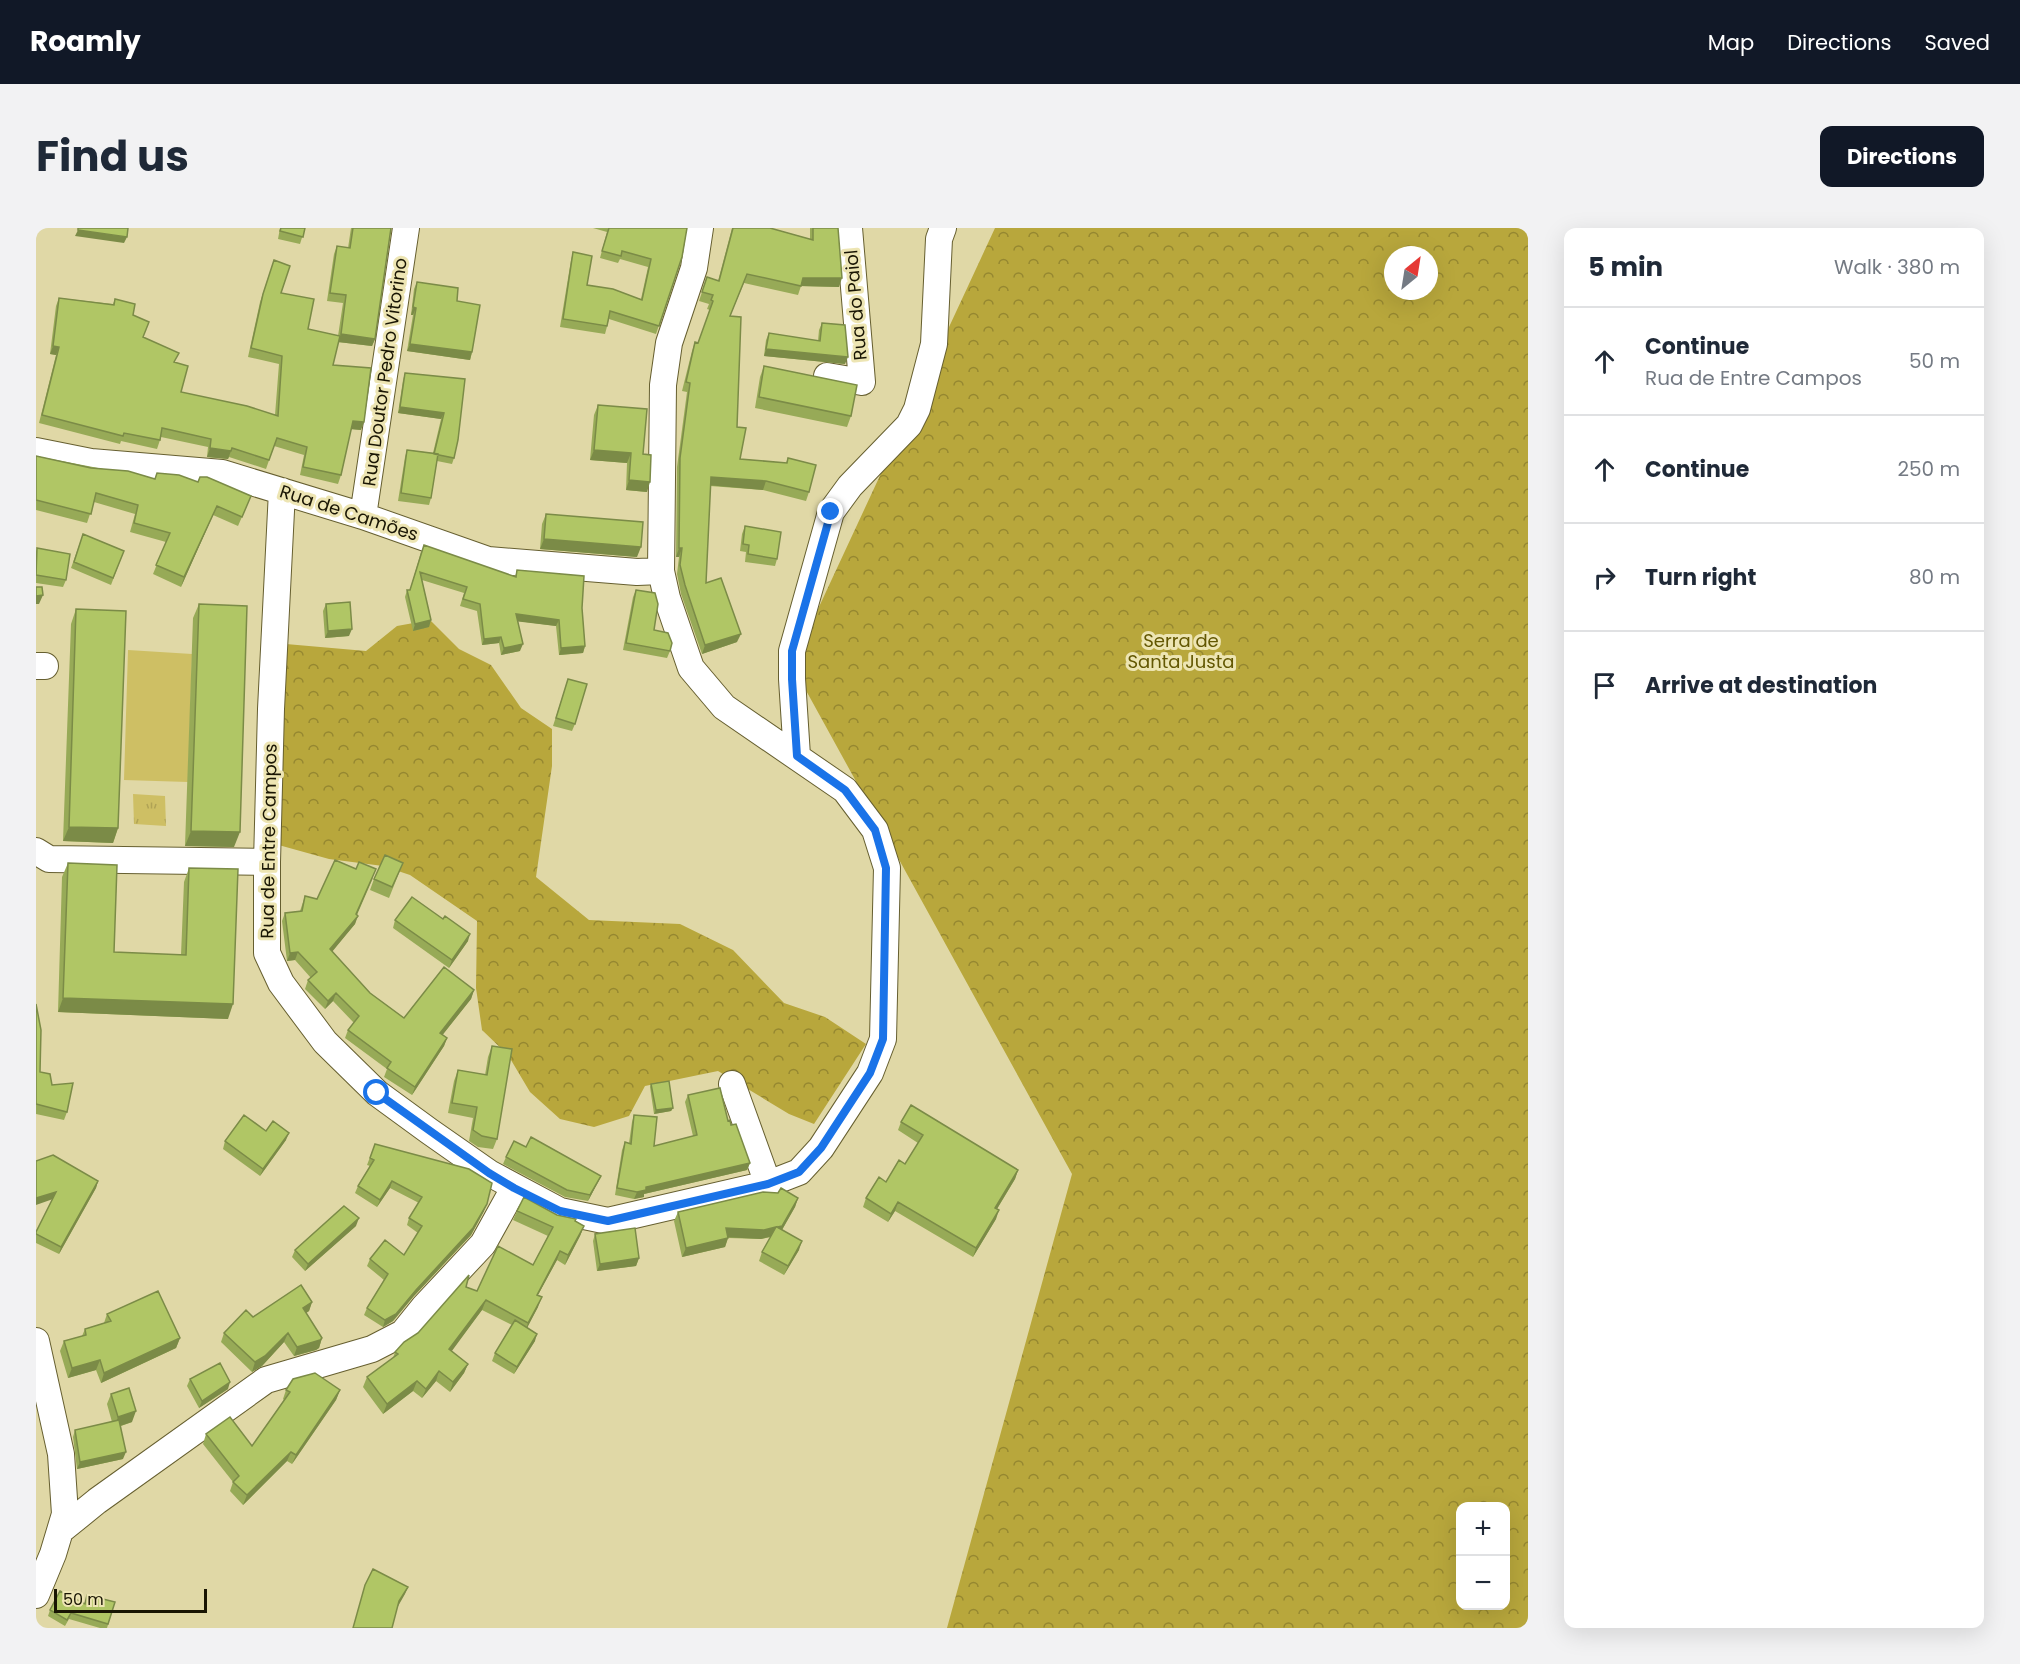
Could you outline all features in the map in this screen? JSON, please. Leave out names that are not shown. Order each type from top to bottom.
[{"type":"street","name":"Rua Doutor Pedro Vitorino","points":[[363,516],[406,228]]},
{"type":"street","name":"Rua de Entre Campos","points":[[282,491],[271,709],[267,861],[267,953],[280,983],[325,1042],[377,1093],[489,1173],[560,1211],[608,1221],[768,1184],[799,1172],[821,1148],[870,1073],[883,1039],[886,868],[875,830],[845,790],[724,707],[691,668],[667,598],[661,571],[663,385],[669,343],[694,268],[700,228]]},
{"type":"street","name":"Rua do Paiol","points":[[827,376],[862,382],[849,228]]},
{"type":"street","points":[[797,756],[792,651],[831,512],[850,486],[909,425],[917,409],[934,344],[939,239],[943,228]]},
{"type":"street","name":"Rua de Camões","points":[[36,451],[91,462],[222,473],[363,516],[488,560],[638,572],[661,571]]},
{"type":"street","points":[[36,851],[49,859],[267,861]]},
{"type":"street","points":[[732,1084],[768,1184]]},
{"type":"street","points":[[60,1531],[97,1501],[266,1380],[372,1349],[403,1334],[424,1307],[483,1244],[514,1188]]},
{"type":"street","points":[[36,1595],[53,1554],[65,1514],[61,1454],[37,1348]]},
{"type":"green space","name":"Serra de Santa Justa","points":[[995,228],[1528,228],[1528,1628],[947,1628],[1072,1174],[792,665]]},
{"type":"green space","points":[[430,620],[459,649],[491,665],[521,708],[552,729],[552,766],[536,877],[589,920],[680,924],[733,950],[784,1003],[825,1017],[866,1044],[814,1124],[789,1114],[718,1071],[645,1086],[629,1116],[594,1127],[560,1119],[530,1092],[508,1055],[482,1030],[476,988],[477,921],[410,875],[383,866],[329,859],[275,844],[286,644],[366,651],[397,626]]},
{"type":"green space","points":[[128,650],[192,654],[188,782],[124,780]]},
{"type":"green space","points":[[133,794],[165,796],[166,826],[134,824]]},
{"type":"building","points":[[78,228],[128,228],[127,237],[78,230]]},
{"type":"building","points":[[281,228],[305,228],[303,237],[280,231]]},
{"type":"building","points":[[353,228],[391,228],[375,339],[341,334],[346,295],[330,293],[337,246],[350,248]]},
{"type":"building","points":[[609,228],[687,228],[682,257],[659,326],[610,311],[607,326],[563,319],[573,252],[592,256],[587,285],[613,289],[642,300],[651,259],[622,251],[621,256],[602,251]]},
{"type":"building","points":[[733,228],[770,228],[813,240],[813,228],[838,228],[842,278],[803,278],[801,286],[747,274],[730,316],[741,317],[737,427],[746,428],[740,459],[787,463],[788,458],[816,465],[809,492],[766,481],[711,477],[706,583],[721,578],[741,634],[705,645],[680,565],[682,548],[679,548],[680,458],[690,383],[686,382],[695,342],[698,343],[713,301],[711,300],[713,295],[702,292],[707,277],[719,281]]},
{"type":"building","points":[[274,260],[290,266],[281,293],[314,299],[308,329],[340,336],[333,365],[371,368],[364,422],[353,421],[341,475],[303,467],[307,447],[277,438],[269,460],[232,448],[231,451],[210,448],[211,439],[162,428],[160,440],[124,433],[123,436],[42,415],[59,347],[53,346],[59,298],[114,305],[115,299],[135,304],[133,315],[149,322],[143,337],[179,353],[174,362],[188,366],[181,392],[247,406],[278,416],[282,356],[251,348],[263,294]]},
{"type":"building","points":[[417,282],[458,288],[457,301],[480,305],[472,352],[410,344],[416,308],[413,307]]},
{"type":"building","points":[[822,323],[845,325],[848,357],[766,349],[769,333],[820,341]]},
{"type":"building","points":[[764,366],[857,385],[851,416],[759,397]]},
{"type":"building","points":[[405,373],[465,379],[454,458],[434,454],[444,413],[400,407]]},
{"type":"building","points":[[598,405],[647,409],[643,454],[651,455],[650,482],[629,480],[631,453],[594,450]]},
{"type":"building","points":[[407,450],[438,454],[431,498],[401,493]]},
{"type":"building","points":[[36,456],[91,468],[128,471],[155,479],[157,473],[179,475],[198,482],[200,477],[207,477],[251,496],[242,517],[217,506],[184,577],[156,565],[170,533],[134,523],[138,505],[96,493],[91,514],[36,500]]},
{"type":"building","points":[[546,514],[643,522],[641,547],[544,539]]},
{"type":"building","points":[[745,526],[781,532],[777,559],[748,554],[749,545],[743,544]]},
{"type":"building","points":[[83,534],[124,551],[113,578],[74,562]]},
{"type":"building","points":[[424,545],[516,577],[517,570],[584,576],[582,608],[585,646],[561,648],[559,620],[516,614],[523,644],[504,648],[501,637],[484,639],[480,604],[463,599],[467,587],[420,572],[431,620],[415,624],[407,590],[410,590]]},
{"type":"building","points":[[37,548],[70,554],[66,580],[36,575]]},
{"type":"building","points":[[36,587],[42,587],[43,595],[36,596]]},
{"type":"building","points":[[636,590],[655,593],[658,604],[654,630],[668,633],[672,643],[670,651],[626,643]]},
{"type":"building","points":[[350,602],[352,629],[328,631],[326,604]]},
{"type":"building","points":[[199,604],[247,606],[240,832],[191,831]]},
{"type":"building","points":[[76,609],[126,611],[118,828],[69,827]]},
{"type":"building","points":[[568,679],[587,684],[575,724],[556,718]]},
{"type":"building","points":[[385,855],[403,863],[392,887],[374,879]]},
{"type":"building","points":[[335,860],[356,869],[359,862],[376,869],[356,914],[358,916],[330,949],[370,993],[404,1018],[444,967],[474,990],[440,1033],[447,1038],[415,1087],[387,1068],[391,1062],[348,1030],[359,1016],[336,993],[328,1001],[308,980],[317,972],[298,952],[290,953],[285,913],[302,911],[305,896],[317,899]]},
{"type":"building","points":[[68,863],[117,865],[114,952],[186,955],[189,868],[238,869],[233,1004],[63,998]]},
{"type":"building","points":[[412,897],[443,919],[445,916],[470,934],[452,960],[395,920]]},
{"type":"building","points":[[36,1004],[41,1030],[40,1072],[50,1074],[52,1085],[73,1083],[67,1112],[36,1104]]},
{"type":"building","points":[[492,1046],[512,1049],[497,1139],[482,1136],[473,1130],[477,1107],[452,1103],[458,1070],[487,1075]]},
{"type":"building","points":[[669,1081],[673,1108],[656,1110],[651,1084]]},
{"type":"building","points":[[720,1088],[728,1121],[730,1120],[731,1125],[736,1124],[750,1163],[646,1187],[646,1190],[637,1192],[617,1188],[625,1142],[631,1144],[634,1115],[657,1117],[654,1146],[697,1135],[688,1095]]},
{"type":"building","points":[[911,1105],[1018,1170],[995,1208],[999,1210],[976,1248],[898,1202],[891,1214],[866,1198],[879,1177],[886,1182],[899,1160],[905,1164],[923,1135],[901,1122]]},
{"type":"building","points":[[244,1115],[266,1131],[273,1121],[289,1133],[263,1169],[225,1141]]},
{"type":"building","points":[[531,1137],[601,1176],[590,1195],[567,1190],[506,1157],[514,1141],[526,1147]]},
{"type":"building","points":[[375,1144],[469,1169],[492,1183],[487,1204],[473,1228],[396,1314],[385,1320],[367,1308],[388,1274],[370,1259],[385,1240],[404,1255],[422,1226],[409,1218],[422,1197],[392,1181],[380,1200],[358,1186],[374,1160],[370,1158]]},
{"type":"building","points":[[53,1155],[98,1181],[61,1247],[36,1234],[56,1192],[36,1198],[36,1161]]},
{"type":"building","points":[[781,1188],[798,1198],[782,1226],[777,1227],[802,1241],[788,1266],[762,1252],[776,1227],[764,1230],[726,1228],[728,1238],[686,1248],[678,1212],[763,1192],[778,1193]]},
{"type":"building","points":[[524,1197],[557,1215],[576,1219],[575,1221],[584,1226],[568,1255],[560,1251],[537,1295],[542,1297],[528,1323],[486,1300],[449,1349],[468,1364],[453,1382],[439,1371],[426,1389],[417,1381],[387,1404],[367,1377],[398,1354],[395,1352],[404,1342],[418,1333],[469,1275],[466,1287],[477,1291],[498,1246],[533,1265],[553,1227],[517,1211]]},
{"type":"building","points":[[344,1206],[359,1218],[308,1264],[295,1250]]},
{"type":"building","points":[[635,1228],[639,1258],[600,1264],[595,1234]]},
{"type":"building","points":[[301,1285],[312,1302],[303,1308],[322,1338],[320,1340],[297,1347],[288,1333],[265,1356],[255,1362],[224,1333],[246,1310],[253,1317]]},
{"type":"building","points":[[158,1291],[180,1338],[104,1373],[100,1360],[72,1368],[64,1341],[86,1335],[85,1329],[111,1321],[107,1314]]},
{"type":"building","points":[[515,1320],[537,1334],[517,1367],[495,1353]]},
{"type":"building","points":[[220,1363],[230,1382],[202,1401],[190,1379]]},
{"type":"building","points":[[315,1373],[340,1390],[296,1455],[291,1452],[247,1495],[233,1482],[239,1476],[206,1434],[230,1417],[252,1446],[290,1392],[286,1390],[293,1379]]},
{"type":"building","points":[[129,1388],[136,1411],[118,1417],[111,1394]]},
{"type":"building","points":[[119,1420],[126,1452],[80,1462],[75,1430]]},
{"type":"building","points":[[373,1569],[408,1587],[399,1601],[392,1628],[353,1628],[365,1585]]},
{"type":"building","points":[[60,1591],[85,1604],[87,1595],[115,1602],[108,1624],[71,1613],[67,1620],[50,1610]]},
{"type":"route","points":[[377,1093],[489,1173],[514,1188],[560,1211],[608,1221],[768,1184],[799,1172],[821,1148],[870,1073],[883,1039],[886,868],[875,830],[845,790],[797,756],[792,651],[831,512]]}]
